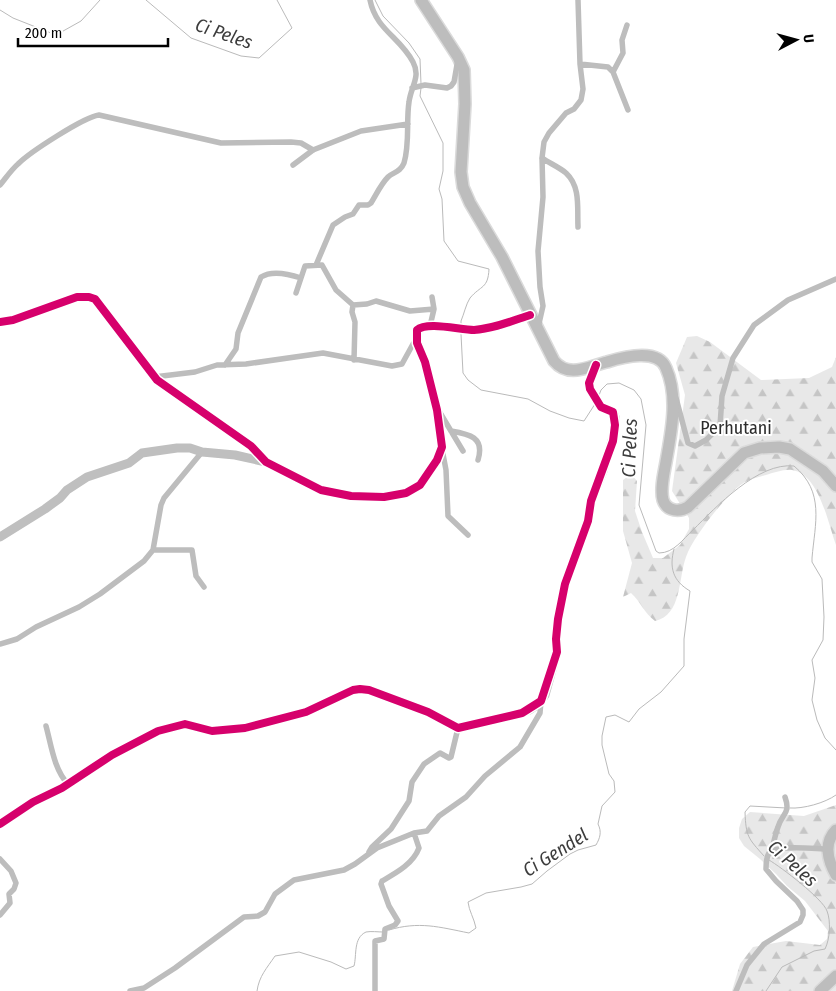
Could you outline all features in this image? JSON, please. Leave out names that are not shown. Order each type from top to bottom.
[{"type":"highway","points":[[421,0],[458,57],[464,70],[465,85],[460,172],[463,186],[470,203],[502,257],[534,318],[554,361],[561,368],[576,371],[610,361],[639,356],[656,358],[664,363],[667,369],[672,392],[671,436],[663,500],[672,510],[678,511],[688,507],[744,453],[760,448],[779,446],[790,449],[823,471],[836,486]]},
{"type":"highway","points":[[836,830],[831,836],[828,849],[830,862],[836,875]]},
{"type":"highway","points":[[820,991],[836,976]]},
{"type":"street","points":[[316,265],[333,224],[353,214],[359,205],[371,203],[388,177],[396,174],[404,164],[408,134],[409,101],[417,86],[417,71],[406,51],[374,17],[370,0]]},
{"type":"street","points":[[468,535],[448,516],[446,470],[438,410],[425,362],[416,341],[416,334],[419,328],[430,326],[474,330],[498,326],[534,318],[543,306],[538,251],[543,197],[542,158],[544,142],[549,133],[566,113],[581,100],[583,85],[580,64],[578,0]]},
{"type":"street","points":[[613,72],[623,53],[622,40],[627,25]]},
{"type":"street","points":[[417,86],[447,88],[451,86],[454,82],[458,57]]},
{"type":"street","points":[[580,64],[608,67],[613,72],[628,110]]},
{"type":"street","points":[[0,185],[16,165],[38,149],[89,118],[100,115],[221,142],[291,142],[301,143],[313,150]]},
{"type":"street","points":[[293,165],[313,150],[361,131],[408,124]]},
{"type":"street","points":[[542,158],[566,174],[575,185],[578,227]]},
{"type":"street","points":[[296,293],[305,266],[322,265],[336,290],[353,306]]},
{"type":"street","points":[[225,365],[236,349],[238,333],[261,277],[266,274],[275,273],[301,278]]},
{"type":"street","points":[[672,392],[678,401],[688,443],[695,446],[706,440],[720,426],[722,396],[733,358],[754,325],[788,300],[836,278]]},
{"type":"street","points":[[0,322],[13,320],[71,298],[82,296],[95,299],[154,377],[251,446],[266,462]]},
{"type":"street","points":[[430,326],[434,309],[432,297]]},
{"type":"street","points":[[353,306],[373,301],[410,311],[434,309]]},
{"type":"street","points":[[353,306],[352,312],[355,322],[354,360]]},
{"type":"street","points":[[154,377],[190,373],[213,366],[246,364],[323,353],[392,366],[402,364],[416,341]]},
{"type":"street","points":[[0,824],[33,802],[68,784],[112,755],[158,731],[185,724],[212,730],[245,728],[306,712],[332,699],[360,689],[369,690],[428,712],[458,728],[522,713],[541,701],[545,695],[557,652],[558,619],[565,584],[588,521],[591,501],[603,471],[614,434],[613,412],[601,407],[592,393],[589,383],[596,365]]},
{"type":"street","points":[[438,410],[463,452]]},
{"type":"street","points":[[451,431],[474,436],[480,455],[478,460]]},
{"type":"street","points":[[0,537],[45,509],[67,490],[87,477],[129,463],[142,453],[183,448],[202,452],[235,454],[266,462],[321,490],[351,496],[384,498],[406,494],[420,485],[437,460],[442,447]]},
{"type":"street","points":[[0,644],[17,639],[100,594],[144,561],[153,550],[164,498],[183,472],[202,452]]},
{"type":"street","points":[[153,550],[192,550],[196,576],[204,587]]},
{"type":"street","points":[[130,991],[144,988],[194,956],[206,944],[244,917],[258,916],[265,912],[275,894],[294,880],[344,870],[377,848],[414,833],[427,831],[439,816],[466,797],[485,776],[519,748],[540,713],[541,701]]},
{"type":"street","points":[[46,726],[58,768],[68,784]]},
{"type":"street","points":[[368,854],[372,846],[391,829],[409,802],[412,782],[424,764],[440,753],[449,758],[452,757],[458,728]]},
{"type":"street","points":[[736,991],[747,965],[764,944],[800,922],[803,915],[801,906],[766,869],[766,862],[779,824],[786,816],[788,805],[784,797]]},
{"type":"street","points":[[375,991],[375,942],[384,939],[385,932],[398,921],[389,906],[382,881],[396,873],[414,857],[419,848],[414,833]]},
{"type":"street","points":[[770,853],[788,848],[828,849]]},
{"type":"street","points":[[0,859],[11,871],[16,883],[10,894],[10,903],[0,916]]},
{"type":"green space","name":"Perhutani","points":[[697,336],[710,342],[761,380],[809,378],[832,367],[836,357],[836,545],[826,513],[816,490],[801,473],[786,470],[755,478],[731,493],[701,530],[686,557],[675,604],[670,612],[655,621],[631,593],[623,597],[632,563],[623,531],[623,480],[631,474],[637,481],[635,511],[642,532],[653,558],[663,558],[680,545],[689,529],[689,518],[672,491],[685,395],[676,363],[687,337]]},
{"type":"green space","points":[[836,805],[836,991],[732,991],[740,964],[753,947],[786,941],[820,945],[827,939],[828,931],[805,901],[744,846],[739,838],[739,828],[742,819],[750,812],[804,816]]},
{"type":"waterway","points":[[0,10],[13,18],[56,35],[81,21],[100,0]]},
{"type":"waterway","name":"Ci Peles","points":[[146,0],[191,38],[241,56],[259,58],[292,28],[277,0]]},
{"type":"waterway","name":"Ci Peles","points":[[375,0],[383,16],[409,43],[420,59],[421,84]]},
{"type":"waterway","name":"Ci Peles","points":[[421,88],[420,96],[443,143],[443,171],[439,189],[442,199],[444,241],[458,261],[489,269],[485,284],[470,298],[461,325]]},
{"type":"waterway","name":"Ci Peles","points":[[461,334],[463,373],[468,380],[481,390],[528,399],[550,411],[584,421],[595,404]]},
{"type":"waterway","name":"Ci Peles","points":[[598,398],[601,390],[607,384],[619,383],[634,390],[641,399],[646,425],[639,505],[656,551],[659,553],[669,551],[678,545],[713,510],[752,478],[766,471],[794,466],[804,476],[810,486],[816,509],[812,562],[822,579],[824,617],[823,640],[812,660],[815,678],[812,700],[817,720],[825,738],[836,750]]},
{"type":"waterway","name":"Ci Gendel","points":[[389,930],[420,925],[469,933],[476,928],[468,902],[486,893],[532,884],[570,854],[596,845],[600,835],[598,824],[602,806],[615,792],[614,781],[609,774],[602,745],[606,717],[615,715],[629,722],[639,709],[661,692],[684,666],[684,639],[690,591],[676,578],[672,568],[674,549]]},
{"type":"waterway","name":"Ci Peles","points":[[790,808],[814,805],[836,795]]},
{"type":"waterway","name":"Ci Peles","points":[[764,856],[749,837],[745,812],[750,806],[786,808]]},
{"type":"waterway","name":"Ci Peles","points":[[766,991],[782,967],[814,951],[825,949],[829,930],[828,915],[824,906],[801,884],[769,860]]},
{"type":"waterway","name":"Ci Gendel","points":[[257,991],[261,976],[275,956],[299,952],[346,969],[354,966],[359,938],[366,932],[383,932]]},
{"type":"cycle path","points":[[0,322],[13,320],[77,297],[95,299],[157,380],[251,446],[266,462],[321,490],[351,496],[384,497],[406,493],[420,485],[437,460],[442,447],[437,410],[425,362],[417,343],[417,330],[428,326],[474,330],[488,328],[530,315]]},
{"type":"cycle path","points":[[0,824],[33,802],[62,788],[112,755],[158,731],[185,724],[212,731],[245,728],[306,712],[353,690],[360,689],[369,690],[428,712],[458,728],[522,713],[541,701],[557,652],[558,619],[565,584],[588,521],[591,501],[613,441],[615,425],[613,412],[601,407],[590,389],[589,383],[596,365]]}]
